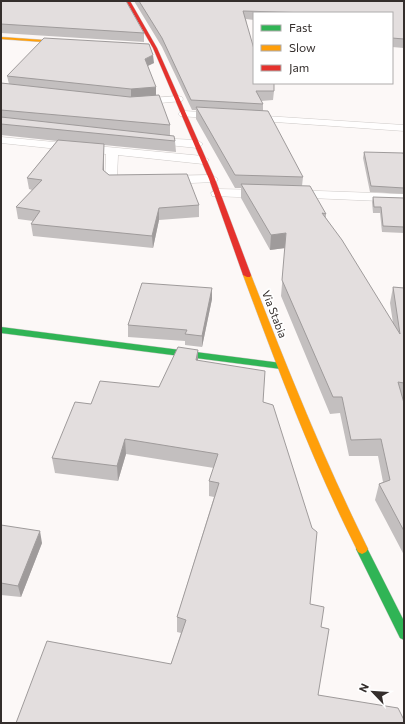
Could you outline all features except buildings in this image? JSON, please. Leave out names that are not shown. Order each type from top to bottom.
[{"type":"main road","name":"Via Stabia","points":[[128,1],[155,48],[178,98],[212,179],[281,366],[341,506],[404,634]]},
{"type":"main road","points":[[1,38],[78,43]]},
{"type":"main road","points":[[140,47],[155,48]]},
{"type":"main road","points":[[1,330],[281,366]]},
{"type":"lane","points":[[124,102],[178,98]]},
{"type":"lane","points":[[184,114],[404,128]]},
{"type":"lane","points":[[1,140],[203,160]]},
{"type":"lane","points":[[141,140],[197,144]]},
{"type":"lane","points":[[112,152],[111,181],[212,179]]},
{"type":"lane","points":[[217,194],[296,194],[404,198]]},
{"type":"traffic: fast","points":[[1,330],[281,366]]},
{"type":"traffic: fast","points":[[362,549],[404,634]]},
{"type":"traffic: slow","points":[[1,38],[72,43]]},
{"type":"traffic: slow","points":[[247,275],[301,414],[330,482],[362,549]]},
{"type":"traffic: jam","points":[[128,1],[155,48],[212,179],[247,275]]}]
